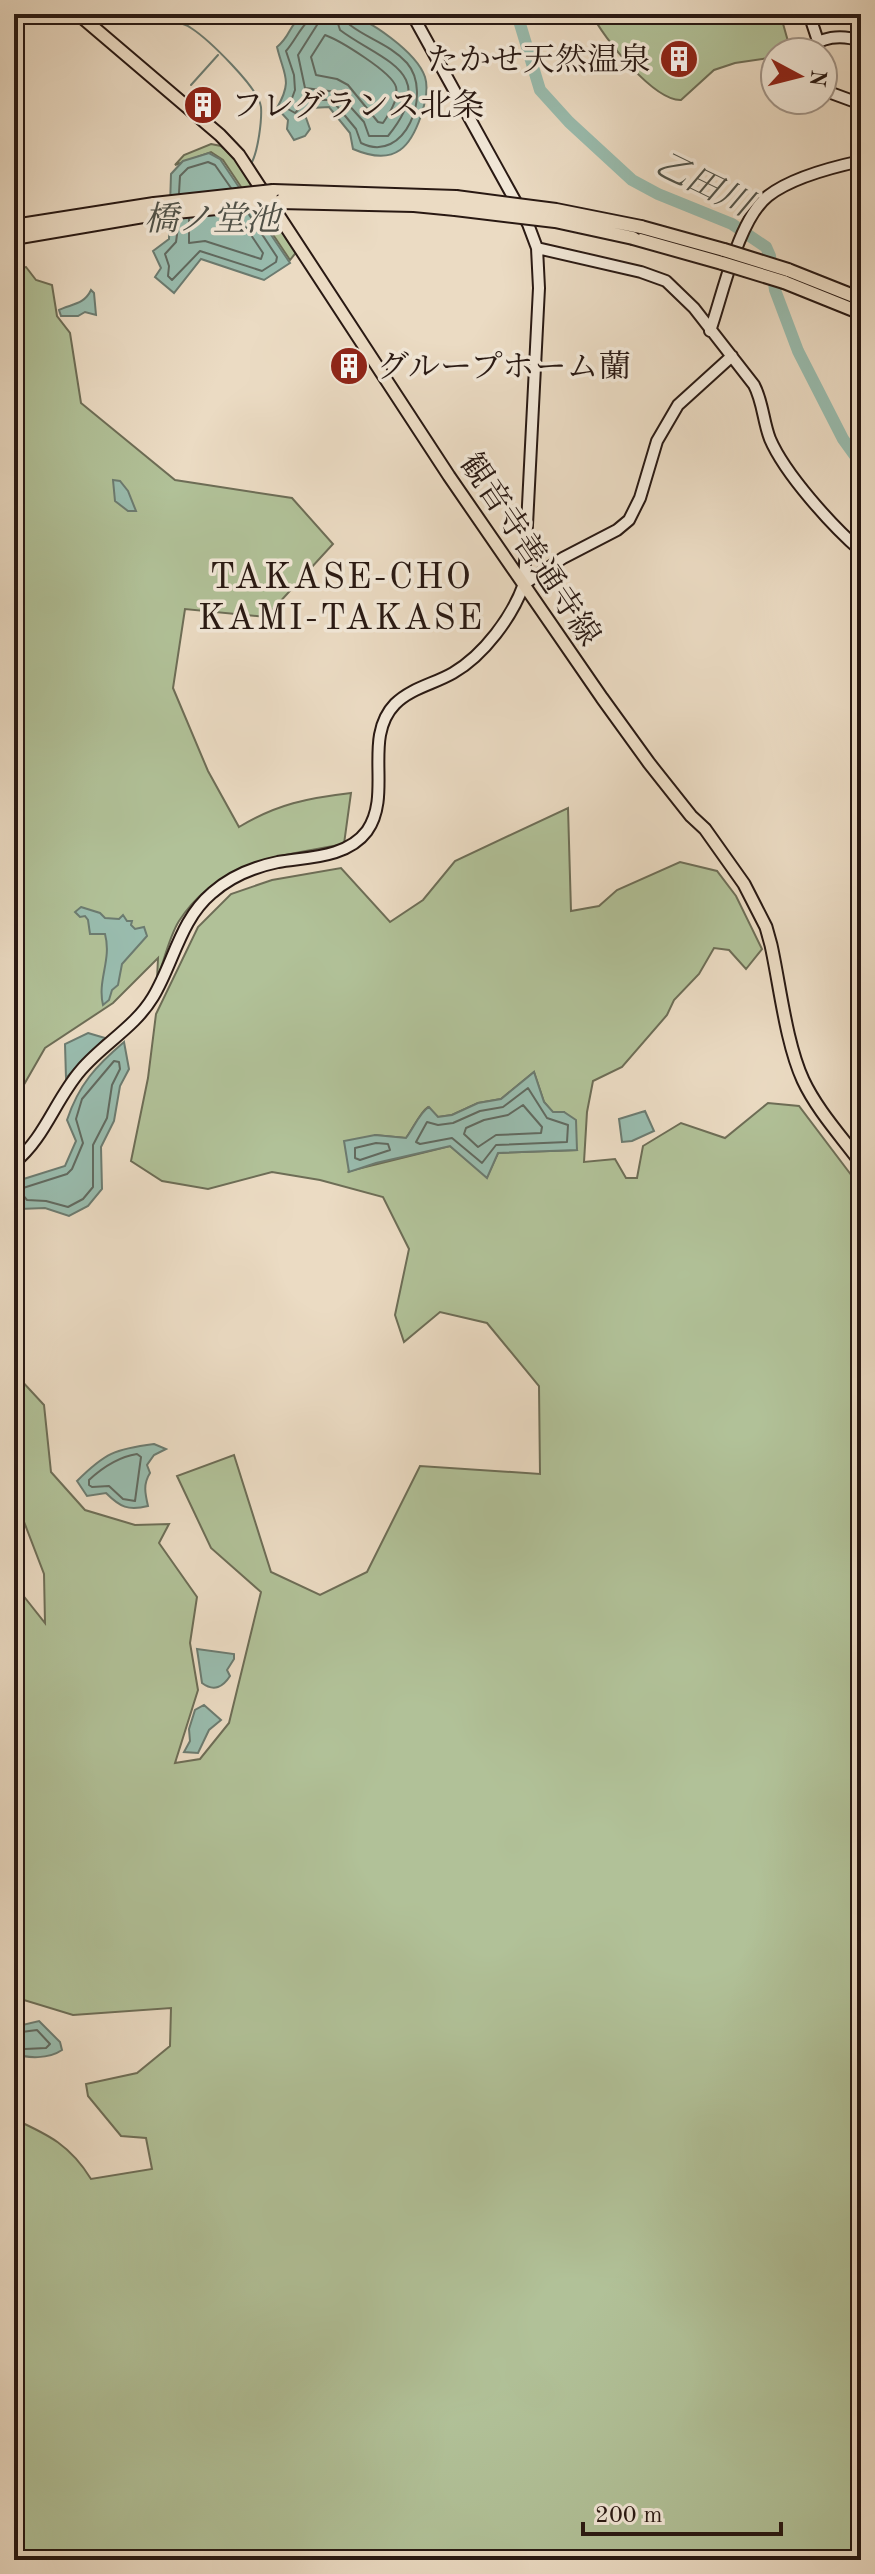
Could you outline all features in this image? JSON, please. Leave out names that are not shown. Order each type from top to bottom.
[{"type":"highway","points":[[14,226],[276,197],[556,210],[641,227],[723,257],[861,299]]},
{"type":"highway","points":[[456,203],[723,257]]},
{"type":"highway","points":[[14,238],[155,209]]},
{"type":"highway","points":[[786,276],[861,313]]},
{"type":"main road","name":"観音寺善通寺線","points":[[78,14],[220,135],[239,155],[435,455],[524,584],[649,763],[705,829],[744,884],[766,927],[794,1054],[803,1080],[861,1163]]},
{"type":"main road","points":[[14,1163],[35,1142],[65,1091],[83,1068],[152,1000],[184,929],[204,900],[226,882],[250,870],[333,853],[360,839],[374,818],[378,800],[381,731],[392,707],[403,697],[467,664],[516,603],[524,584],[539,288],[537,248],[522,209],[412,14]]},
{"type":"main road","points":[[809,14],[816,36]]},
{"type":"main road","points":[[839,38],[861,41]]},
{"type":"main road","points":[[839,96],[861,104]]},
{"type":"main road","points":[[710,331],[745,226],[767,197],[836,166],[861,161]]},
{"type":"main road","points":[[537,248],[598,261],[666,281],[685,298],[759,395],[769,436],[776,450],[837,528],[861,551]]},
{"type":"main road","points":[[524,584],[629,520],[640,498],[657,441],[678,405],[732,356]]},
{"type":"shaded area","points":[[592,14],[788,14],[782,20],[786,36],[759,36],[759,59],[714,70],[681,100],[670,98],[644,80]]},
{"type":"shaded area","points":[[211,144],[221,146],[232,155],[298,250],[290,260],[223,160],[211,152],[175,165],[184,155]]},
{"type":"shaded area","points":[[26,267],[36,280],[52,285],[57,316],[70,333],[81,403],[175,480],[292,498],[333,544],[266,617],[185,609],[173,688],[208,771],[239,827],[293,803],[351,793],[344,844],[252,864],[213,885],[195,900],[179,921],[157,980],[158,958],[113,1003],[45,1048],[14,1102],[14,269]]},
{"type":"shaded area","points":[[568,808],[571,911],[599,906],[617,890],[680,862],[717,871],[736,896],[762,949],[746,969],[729,950],[714,948],[699,974],[674,1000],[667,1015],[622,1067],[593,1081],[587,1112],[584,1162],[615,1159],[626,1178],[637,1178],[643,1146],[681,1123],[725,1138],[768,1103],[799,1106],[861,1188],[861,2560],[14,2560],[14,2119],[67,2149],[91,2179],[152,2169],[146,2138],[121,2136],[88,2096],[86,2084],[137,2073],[170,2046],[171,2008],[73,2015],[14,1997],[14,1584],[45,1623],[44,1574],[21,1514],[14,1476],[14,1383],[20,1379],[44,1405],[51,1472],[85,1510],[135,1525],[169,1524],[159,1543],[197,1597],[190,1643],[198,1690],[175,1763],[200,1759],[229,1723],[261,1592],[211,1548],[177,1476],[234,1455],[271,1572],[320,1595],[367,1572],[420,1466],[540,1474],[539,1386],[487,1323],[440,1312],[404,1342],[395,1315],[409,1249],[383,1197],[320,1180],[272,1172],[208,1189],[162,1181],[131,1161],[148,1078],[156,1014],[198,927],[231,894],[272,880],[341,868],[390,922],[423,900],[455,861]],"holes":[[[534,1072],[544,1102],[553,1113],[564,1112],[577,1150],[498,1153],[487,1177],[450,1146],[349,1171],[375,1135],[406,1138],[428,1107],[438,1117],[452,1115],[478,1103],[501,1099]]]},
{"type":"water","points":[[307,14],[345,14],[366,22],[391,38],[420,68],[426,85],[424,106],[412,137],[400,150],[383,156],[353,149],[350,133],[329,107],[311,108],[305,115],[310,129],[305,136],[294,140],[287,129],[288,120],[277,108],[286,84],[277,47],[296,22]]},
{"type":"water","name":"橋ノ堂池","points":[[209,153],[220,159],[290,263],[264,280],[201,259],[174,293],[155,277],[161,268],[153,251],[169,239],[171,174],[183,161]]},
{"type":"water","points":[[91,290],[96,315],[85,312],[78,316],[61,316],[59,310],[81,301]]},
{"type":"water","points":[[113,480],[120,481],[128,491],[136,511],[128,511],[115,501]]},
{"type":"water","points":[[81,907],[100,913],[105,918],[119,919],[123,915],[127,921],[132,921],[135,929],[144,927],[147,936],[122,964],[118,985],[103,1005],[107,953],[105,934],[90,934],[88,920],[75,912]]},
{"type":"water","points":[[88,1033],[105,1038],[66,1078],[65,1044]]},
{"type":"water","points":[[124,1042],[129,1069],[120,1086],[114,1121],[101,1147],[102,1189],[88,1206],[69,1216],[45,1208],[20,1209],[14,1182],[65,1166],[76,1141],[67,1120],[77,1096],[97,1068]]},
{"type":"water","points":[[534,1072],[544,1102],[553,1112],[564,1112],[576,1120],[577,1150],[498,1153],[487,1178],[450,1146],[349,1172],[344,1141],[375,1135],[406,1138],[429,1107],[438,1117],[452,1115],[478,1103],[501,1099]]},
{"type":"water","points":[[645,1111],[654,1131],[622,1142],[619,1119]]},
{"type":"water","points":[[154,1444],[166,1449],[154,1455],[147,1465],[150,1473],[145,1489],[148,1506],[125,1507],[106,1493],[87,1496],[77,1481],[111,1454]]},
{"type":"water","points":[[197,1649],[234,1654],[227,1670],[230,1676],[224,1683],[214,1688],[202,1683]]},
{"type":"water","points":[[204,1705],[221,1720],[209,1730],[198,1753],[184,1752],[190,1741],[189,1729],[195,1710]]},
{"type":"water","points":[[39,2021],[60,2042],[62,2050],[38,2057],[14,2053],[14,2027]]},
{"type":"waterway","points":[[159,14],[161,20],[185,24],[199,34],[232,64],[252,88],[261,107],[258,143],[252,162]]},
{"type":"waterway","name":"乙田川","points":[[517,14],[540,90],[569,122],[632,180],[732,224],[766,247],[775,290],[798,351],[843,439],[861,464]]},
{"type":"waterway","points":[[191,85],[218,55]]},
{"type":"place","name":"たかせ天然温泉","points":[[679,59]]},
{"type":"place","name":"フレグランス北条","points":[[203,105]]},
{"type":"place","name":"グループホーム蘭","points":[[349,366]]},
{"type":"district","name":"TAKASE-CHO KAMI-TAKASE","points":[[341,596]]}]
